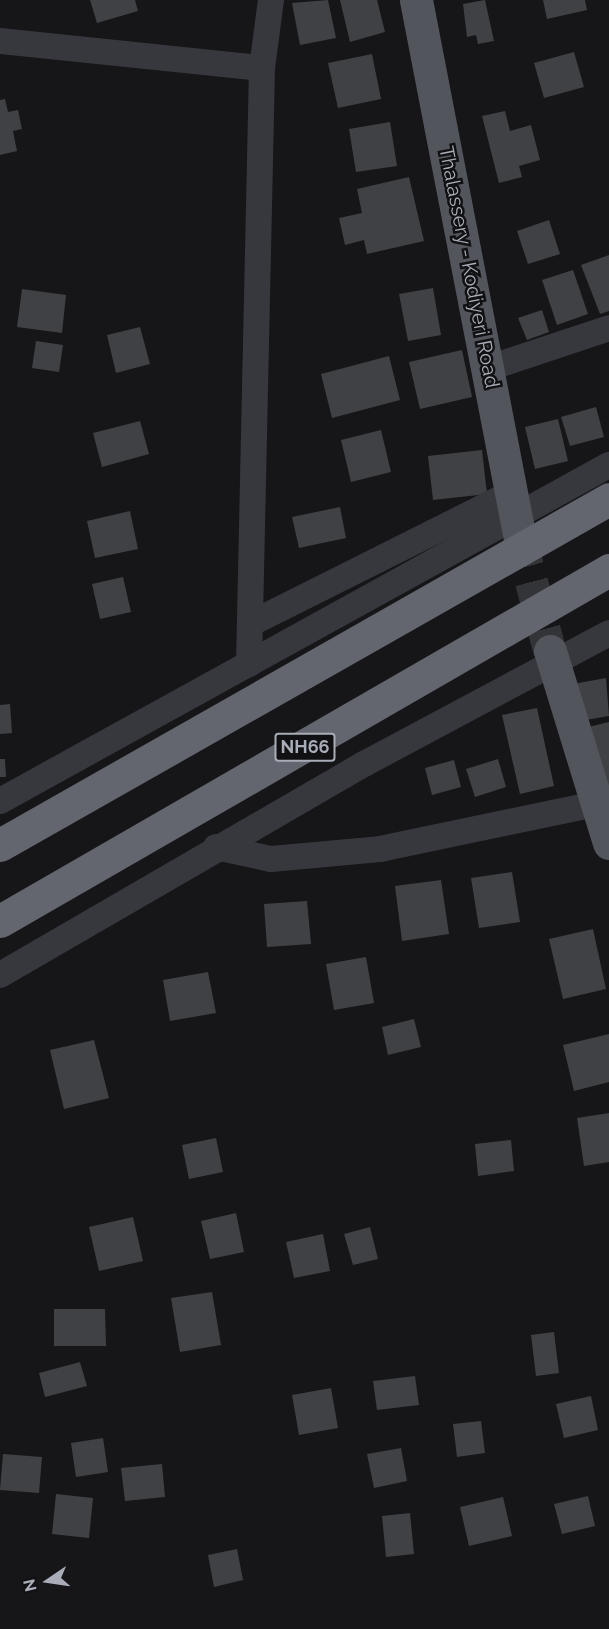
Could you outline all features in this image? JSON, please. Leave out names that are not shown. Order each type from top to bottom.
[{"type":"highway","points":[[0,845],[609,499]]},
{"type":"highway","name":"NH66","points":[[0,921],[609,570]]},
{"type":"main road","name":"Thalassery - Kodiyeri Road","points":[[417,0],[489,368],[515,515]]},
{"type":"main road","points":[[552,658],[601,802],[609,843]]},
{"type":"street","points":[[249,664],[262,68],[272,0]]},
{"type":"street","points":[[0,41],[262,68]]},
{"type":"street","points":[[489,368],[609,328]]},
{"type":"street","points":[[0,801],[609,465]]},
{"type":"street","points":[[250,624],[515,515]]},
{"type":"street","points":[[0,975],[216,847],[552,658],[609,633]]},
{"type":"street","points":[[216,847],[271,859],[380,849],[601,802]]},
{"type":"building","points":[[90,0],[135,0],[138,11],[97,23]]},
{"type":"building","points":[[328,0],[336,38],[300,45],[292,3]]},
{"type":"building","points":[[340,0],[377,0],[385,32],[350,42]]},
{"type":"building","points":[[485,0],[494,41],[478,44],[476,35],[467,37],[463,4]]},
{"type":"building","points":[[543,0],[585,0],[587,10],[547,19]]},
{"type":"building","points":[[574,52],[584,87],[544,98],[534,63]]},
{"type":"building","points":[[372,54],[381,99],[338,108],[328,63]]},
{"type":"building","points":[[5,99],[8,112],[18,110],[22,129],[13,131],[17,151],[0,155],[0,100]]},
{"type":"building","points":[[505,111],[510,131],[531,125],[540,160],[519,166],[522,177],[499,183],[482,116]]},
{"type":"building","points":[[390,122],[397,166],[356,172],[349,129]]},
{"type":"building","points":[[409,177],[424,241],[367,254],[364,240],[345,245],[339,218],[362,213],[357,189]]},
{"type":"building","points":[[549,220],[560,254],[528,264],[517,231]]},
{"type":"building","points":[[609,255],[609,311],[600,314],[581,265]]},
{"type":"building","points":[[573,270],[588,314],[557,325],[542,280]]},
{"type":"building","points":[[433,288],[441,335],[408,341],[399,294]]},
{"type":"building","points":[[22,289],[66,295],[62,333],[17,327]]},
{"type":"building","points":[[542,310],[549,332],[527,340],[518,318]]},
{"type":"building","points":[[140,327],[150,364],[116,373],[107,335]]},
{"type":"building","points":[[36,341],[63,345],[59,372],[32,368]]},
{"type":"building","points":[[462,350],[472,397],[420,409],[409,362]]},
{"type":"building","points":[[389,356],[400,400],[332,418],[321,374]]},
{"type":"building","points":[[596,407],[604,437],[570,446],[561,417]]},
{"type":"building","points":[[558,419],[568,461],[535,469],[525,427]]},
{"type":"building","points":[[140,421],[149,454],[102,467],[93,433]]},
{"type":"building","points":[[381,430],[391,472],[351,482],[341,440]]},
{"type":"building","points":[[482,450],[487,494],[433,500],[428,456]]},
{"type":"building","points":[[340,507],[346,538],[299,548],[292,517]]},
{"type":"building","points":[[130,511],[138,549],[95,558],[87,521]]},
{"type":"building","points":[[123,577],[131,612],[100,619],[92,584]]},
{"type":"building","points":[[606,678],[609,716],[580,721],[573,684]]},
{"type":"building","points":[[10,704],[12,733],[0,734],[0,705]]},
{"type":"building","points":[[537,708],[554,786],[520,794],[502,715]]},
{"type":"building","points":[[609,722],[609,791],[584,728]]},
{"type":"building","points":[[0,759],[5,759],[6,777],[0,777]]},
{"type":"building","points":[[498,759],[506,787],[475,797],[466,769]]},
{"type":"building","points":[[454,760],[461,787],[432,795],[425,768]]},
{"type":"building","points":[[512,872],[520,922],[479,928],[471,878]]},
{"type":"building","points":[[441,880],[449,934],[402,941],[395,886]]},
{"type":"building","points":[[307,901],[311,944],[267,947],[264,904]]},
{"type":"building","points":[[593,929],[606,989],[563,999],[549,939]]},
{"type":"building","points":[[366,957],[374,1003],[334,1010],[326,964]]},
{"type":"building","points":[[208,972],[216,1013],[170,1021],[163,980]]},
{"type":"building","points":[[414,1019],[421,1047],[388,1055],[382,1027]]},
{"type":"building","points":[[609,1034],[609,1082],[574,1091],[563,1045]]},
{"type":"building","points":[[94,1040],[109,1098],[64,1109],[50,1050]]},
{"type":"building","points":[[609,1113],[609,1162],[584,1166],[577,1118]]},
{"type":"building","points":[[216,1138],[223,1172],[189,1179],[182,1145]]},
{"type":"building","points":[[511,1140],[514,1171],[478,1176],[475,1144]]},
{"type":"building","points":[[236,1213],[244,1252],[210,1259],[201,1221]]},
{"type":"building","points":[[133,1217],[143,1261],[99,1271],[89,1227]]},
{"type":"building","points":[[370,1227],[378,1259],[353,1265],[344,1234]]},
{"type":"building","points":[[323,1234],[330,1271],[294,1278],[286,1242]]},
{"type":"building","points":[[212,1292],[221,1345],[180,1352],[171,1298]]},
{"type":"building","points":[[54,1309],[105,1309],[106,1346],[54,1346]]},
{"type":"building","points":[[554,1332],[559,1373],[536,1376],[531,1335]]},
{"type":"building","points":[[80,1362],[87,1386],[45,1397],[39,1373]]},
{"type":"building","points":[[415,1376],[419,1405],[377,1410],[373,1381]]},
{"type":"building","points":[[331,1388],[338,1428],[299,1435],[292,1395]]},
{"type":"building","points":[[591,1396],[598,1430],[564,1438],[556,1404]]},
{"type":"building","points":[[481,1421],[485,1453],[457,1457],[453,1424]]},
{"type":"building","points":[[103,1438],[108,1472],[76,1477],[71,1443]]},
{"type":"building","points":[[401,1448],[407,1481],[374,1488],[367,1454]]},
{"type":"building","points":[[3,1454],[42,1457],[39,1493],[0,1490]]},
{"type":"building","points":[[162,1464],[165,1497],[125,1501],[121,1468]]},
{"type":"building","points":[[56,1494],[93,1498],[89,1538],[52,1534]]},
{"type":"building","points":[[588,1496],[595,1526],[562,1534],[554,1504]]},
{"type":"building","points":[[503,1497],[512,1536],[469,1546],[460,1507]]},
{"type":"building","points":[[410,1513],[414,1554],[386,1557],[382,1516]]},
{"type":"building","points":[[237,1549],[243,1580],[214,1587],[208,1555]]},
{"type":"tunnel","points":[[519,534],[550,651]]}]
